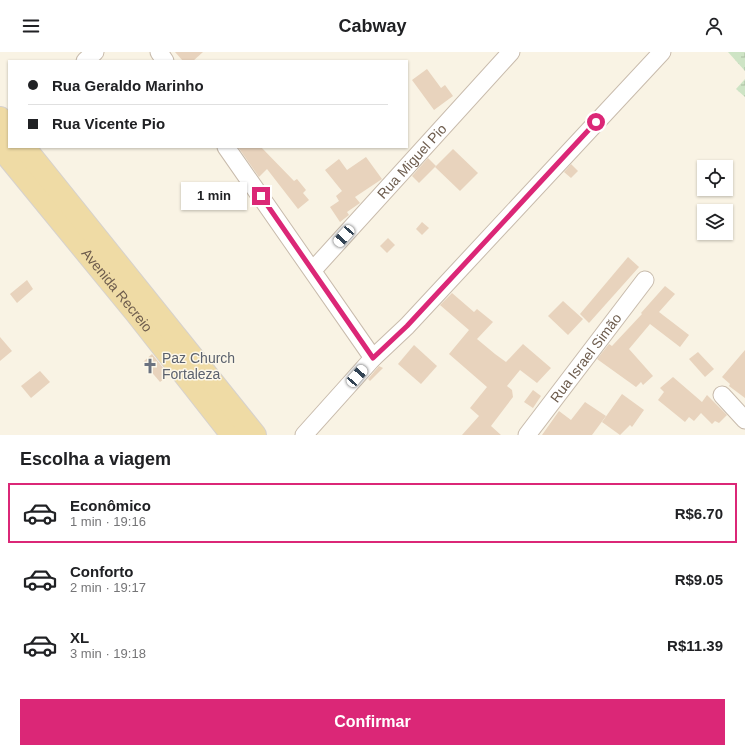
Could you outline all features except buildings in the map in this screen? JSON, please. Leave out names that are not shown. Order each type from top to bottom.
[{"type":"main road","points":[[0,118],[8,128]]},
{"type":"main road","name":"Avenida Recreio","points":[[0,148],[255,435]]},
{"type":"main road","name":"Avenida Recreio","points":[[25,148],[143,308],[232,435]]},
{"type":"street","points":[[86,60],[95,52]]},
{"type":"street","name":"Rua Miguel Pio","points":[[313,270],[511,52]]},
{"type":"street","points":[[304,435],[373,358],[407,326],[662,52]]},
{"type":"street","points":[[0,137],[8,130]]},
{"type":"street","points":[[227,148],[373,358]]},
{"type":"street","name":"Rua Israel Simão","points":[[527,435],[645,280]]},
{"type":"street","points":[[722,396],[745,420]]},
{"type":"green space","points":[[728,52],[745,52],[745,71]]},
{"type":"green space","points":[[745,79],[745,97],[736,89]]},
{"type":"place","name":"Paz Church Fortaleza","points":[[150,366]]},
{"type":"route","points":[[261,196],[373,358],[407,326],[596,122]]}]
